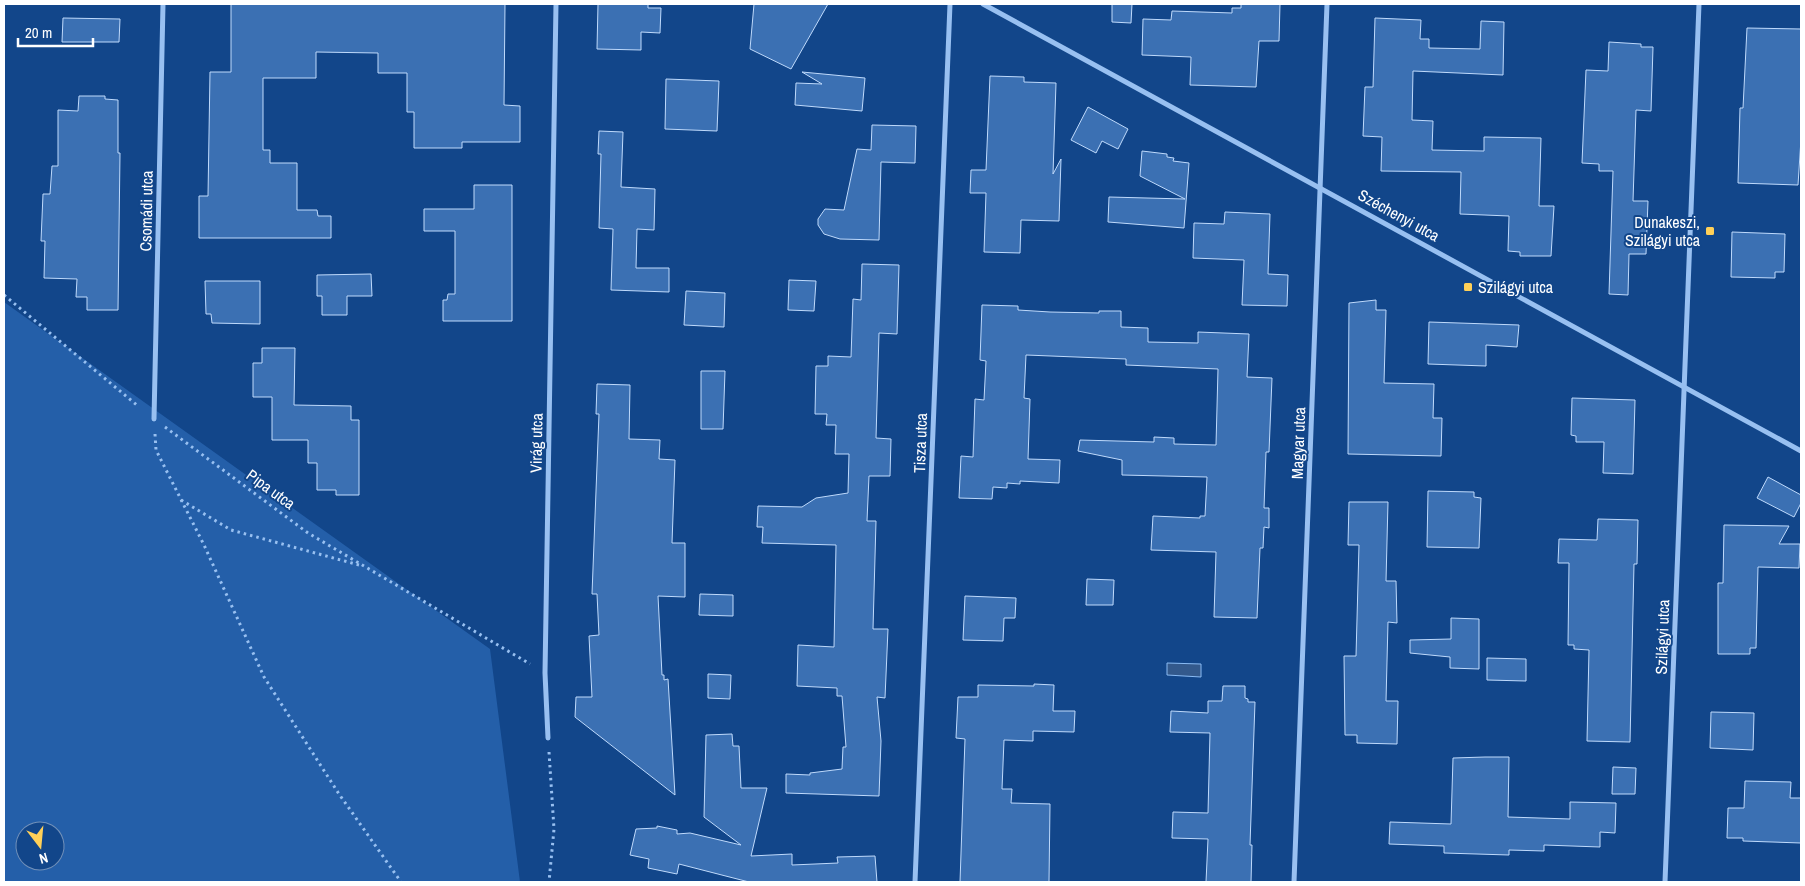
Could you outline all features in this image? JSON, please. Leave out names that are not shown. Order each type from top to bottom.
[{"type":"street","name":"Csomádi utca","points":[[154,419],[163,4]]},
{"type":"street","name":"Virág utca","points":[[548,738],[545,673],[556,4]]},
{"type":"street","name":"Tisza utca","points":[[915,882],[950,4]]},
{"type":"street","name":"Széchenyi utca","points":[[983,4],[1320,186],[1801,451]]},
{"type":"street","name":"Magyar utca","points":[[1294,882],[1327,4]]},
{"type":"street","name":"Szilágyi utca","points":[[1665,882],[1700,4]]},
{"type":"path","name":"Pipa utca","points":[[4,295],[154,419],[308,533],[545,673]]},
{"type":"path","points":[[154,419],[156,450],[204,545],[264,677],[339,794],[401,882]]},
{"type":"path","points":[[180,500],[231,530],[365,567]]},
{"type":"path","points":[[548,738],[554,829],[550,882]]},
{"type":"shaded area","points":[[4,302],[490,649],[520,882],[4,882]]},
{"type":"shaded area","points":[[1167,663],[1201,664],[1201,677],[1167,675]]},
{"type":"building","points":[[231,4],[505,4],[504,105],[520,106],[520,142],[462,142],[462,148],[414,148],[414,112],[407,112],[407,73],[378,73],[378,53],[316,52],[316,78],[263,78],[263,150],[270,150],[270,163],[297,163],[297,210],[317,210],[318,216],[331,216],[331,238],[199,238],[199,196],[208,196],[210,72],[231,72]]},
{"type":"building","points":[[598,4],[648,4],[648,8],[661,8],[660,33],[641,32],[641,50],[597,49]]},
{"type":"building","points":[[754,4],[828,4],[791,69],[750,49]]},
{"type":"building","points":[[1112,4],[1132,4],[1131,23],[1112,22]]},
{"type":"building","points":[[1241,4],[1280,4],[1279,41],[1259,41],[1256,87],[1190,85],[1191,57],[1142,55],[1143,19],[1171,20],[1172,11],[1232,13],[1232,8],[1241,8]]},
{"type":"building","points":[[63,18],[120,19],[119,42],[62,42]]},
{"type":"building","points":[[1375,18],[1421,20],[1420,39],[1429,39],[1429,48],[1480,49],[1481,21],[1504,22],[1503,75],[1413,71],[1412,120],[1433,121],[1432,150],[1484,151],[1484,137],[1541,138],[1539,206],[1554,206],[1551,256],[1520,256],[1520,252],[1508,251],[1509,216],[1460,214],[1461,172],[1381,171],[1382,137],[1363,136],[1365,87],[1373,87]]},
{"type":"building","points":[[1747,28],[1801,29],[1801,139],[1798,185],[1738,183],[1740,108],[1743,108]]},
{"type":"building","points":[[1609,42],[1641,44],[1641,47],[1653,47],[1651,111],[1636,110],[1633,201],[1648,201],[1646,254],[1629,254],[1628,295],[1609,294],[1613,171],[1599,171],[1599,164],[1582,163],[1586,70],[1608,71]]},
{"type":"building","points":[[802,72],[865,78],[862,111],[795,105],[796,83],[822,84]]},
{"type":"building","points":[[990,76],[1024,77],[1024,82],[1056,83],[1053,174],[1061,159],[1059,221],[1021,220],[1020,253],[984,252],[986,193],[970,193],[971,170],[986,170]]},
{"type":"building","points":[[666,79],[719,81],[717,131],[665,129]]},
{"type":"building","points":[[79,96],[105,96],[105,99],[118,100],[118,153],[120,153],[118,310],[87,310],[87,297],[76,297],[77,279],[44,278],[45,241],[41,241],[43,194],[50,194],[52,166],[58,166],[58,110],[78,111]]},
{"type":"building","points":[[1088,107],[1128,129],[1118,149],[1102,141],[1096,153],[1071,140]]},
{"type":"building","points":[[872,125],[916,126],[915,163],[881,162],[879,240],[840,239],[824,234],[818,225],[818,219],[825,209],[844,210],[857,149],[871,150]]},
{"type":"building","points":[[599,131],[623,132],[621,187],[655,189],[654,230],[637,229],[636,268],[669,268],[669,292],[611,290],[613,229],[599,228],[601,154],[598,154]]},
{"type":"building","points":[[1142,151],[1167,154],[1167,157],[1174,158],[1173,161],[1189,163],[1184,228],[1108,222],[1109,197],[1185,199],[1140,176]]},
{"type":"building","points":[[474,185],[512,185],[512,321],[443,321],[443,300],[447,300],[448,294],[455,294],[455,231],[424,231],[424,209],[474,209]]},
{"type":"building","points":[[1225,212],[1270,214],[1268,274],[1288,275],[1287,306],[1242,305],[1244,260],[1193,258],[1194,223],[1224,224]]},
{"type":"building","points":[[1732,232],[1785,234],[1784,272],[1775,272],[1775,278],[1731,277]]},
{"type":"building","points":[[862,264],[899,265],[897,334],[879,333],[876,438],[891,439],[890,476],[869,476],[867,521],[876,521],[873,629],[888,629],[885,698],[877,697],[881,741],[879,796],[786,793],[786,774],[810,775],[810,773],[842,769],[843,747],[846,747],[842,696],[837,696],[837,688],[797,686],[798,645],[834,647],[836,545],[762,543],[763,527],[757,527],[758,506],[802,507],[816,498],[848,493],[849,454],[835,454],[836,425],[826,425],[827,414],[815,414],[816,366],[828,366],[828,356],[851,357],[853,299],[861,300]]},
{"type":"building","points":[[371,274],[372,296],[347,296],[347,315],[322,315],[322,296],[317,296],[317,275]]},
{"type":"building","points":[[789,280],[816,281],[814,311],[788,310]]},
{"type":"building","points":[[205,281],[260,281],[260,324],[212,323],[211,314],[206,314]]},
{"type":"building","points":[[686,291],[725,293],[724,327],[684,325]]},
{"type":"building","points":[[1376,300],[1376,310],[1386,310],[1384,383],[1434,384],[1433,418],[1442,418],[1441,456],[1348,454],[1349,303]]},
{"type":"building","points":[[982,305],[1018,306],[1018,310],[1050,312],[1099,313],[1099,311],[1121,311],[1121,327],[1148,328],[1148,342],[1198,343],[1198,332],[1249,334],[1247,377],[1272,378],[1269,452],[1266,452],[1264,508],[1269,508],[1269,528],[1264,527],[1263,548],[1260,548],[1257,618],[1214,617],[1216,552],[1151,550],[1153,516],[1200,518],[1200,516],[1205,516],[1207,477],[1122,475],[1122,460],[1078,451],[1080,440],[1154,442],[1154,437],[1174,438],[1174,444],[1216,445],[1218,369],[1126,365],[1126,359],[1026,355],[1024,398],[1030,399],[1028,459],[1060,460],[1059,483],[1020,481],[1020,484],[1007,483],[1007,488],[993,487],[992,499],[959,498],[961,456],[973,457],[975,399],[984,400],[986,361],[980,360]]},
{"type":"building","points":[[1429,322],[1519,325],[1517,347],[1486,345],[1486,366],[1428,364]]},
{"type":"building","points":[[262,348],[295,348],[294,405],[351,406],[351,420],[359,420],[359,495],[336,495],[336,490],[317,490],[317,463],[308,463],[308,440],[272,440],[272,397],[253,397],[253,363],[262,363]]},
{"type":"building","points":[[701,371],[725,371],[723,429],[701,429]]},
{"type":"building","points":[[597,384],[630,385],[629,439],[660,440],[659,459],[675,460],[672,543],[685,543],[685,597],[658,596],[662,675],[664,675],[664,680],[668,679],[675,795],[575,717],[576,697],[592,697],[589,636],[599,635],[597,594],[592,594],[599,414],[596,414]]},
{"type":"building","points":[[1572,398],[1635,400],[1633,474],[1603,473],[1604,442],[1576,442],[1576,436],[1571,435]]},
{"type":"building","points":[[1768,477],[1801,495],[1801,503],[1794,517],[1757,498]]},
{"type":"building","points":[[1428,491],[1474,492],[1474,497],[1481,498],[1479,548],[1427,547]]},
{"type":"building","points":[[1349,502],[1388,502],[1386,581],[1396,581],[1397,623],[1388,622],[1386,701],[1398,701],[1397,744],[1357,743],[1357,735],[1345,735],[1344,656],[1356,656],[1359,545],[1348,545]]},
{"type":"building","points":[[1598,519],[1638,520],[1637,564],[1634,564],[1630,742],[1587,741],[1589,650],[1574,649],[1574,645],[1568,645],[1569,563],[1558,563],[1559,539],[1597,540]]},
{"type":"building","points":[[1724,525],[1789,526],[1779,544],[1800,544],[1799,568],[1758,567],[1756,648],[1750,648],[1750,654],[1718,654],[1718,583],[1723,583]]},
{"type":"building","points":[[1087,579],[1114,580],[1113,605],[1086,605]]},
{"type":"building","points":[[700,594],[733,595],[733,616],[699,615]]},
{"type":"building","points":[[965,596],[1016,598],[1015,618],[1004,618],[1003,641],[963,640]]},
{"type":"building","points":[[1451,618],[1479,619],[1479,669],[1450,668],[1450,657],[1410,653],[1410,640],[1451,639]]},
{"type":"building","points":[[1487,658],[1526,659],[1526,681],[1487,680]]},
{"type":"building","points":[[708,674],[731,675],[730,699],[708,698]]},
{"type":"building","points":[[1034,684],[1054,685],[1053,711],[1075,711],[1074,732],[1033,731],[1033,741],[1004,740],[1002,789],[1012,789],[1011,803],[1050,804],[1049,882],[960,882],[965,739],[956,738],[958,697],[978,697],[978,685],[1034,686]]},
{"type":"building","points":[[1223,686],[1245,686],[1245,698],[1248,699],[1248,702],[1255,702],[1250,845],[1252,845],[1251,882],[1206,882],[1208,839],[1172,838],[1173,812],[1208,813],[1210,733],[1170,732],[1171,711],[1208,713],[1208,701],[1222,701]]},
{"type":"building","points":[[1711,712],[1754,713],[1753,750],[1710,748]]},
{"type":"building","points":[[732,734],[733,746],[739,746],[741,788],[767,788],[751,856],[792,854],[792,865],[838,863],[837,857],[875,856],[877,882],[749,882],[679,864],[677,874],[648,868],[649,859],[630,855],[636,829],[657,828],[657,826],[677,830],[677,834],[690,833],[741,845],[704,817],[706,735]]},
{"type":"building","points":[[1509,757],[1508,817],[1570,819],[1570,802],[1616,803],[1615,833],[1600,832],[1600,847],[1544,845],[1544,851],[1509,850],[1509,855],[1444,853],[1444,846],[1389,844],[1390,822],[1451,824],[1453,758]]},
{"type":"building","points":[[1613,767],[1636,768],[1635,794],[1612,794]]},
{"type":"building","points":[[1745,781],[1791,782],[1790,798],[1801,798],[1801,843],[1743,841],[1743,838],[1727,838],[1728,808],[1744,808]]},
{"type":"place","name":"Dunakeszi, Szilágyi utca","points":[[1710,231]]},
{"type":"place","name":"Szilágyi utca","points":[[1468,287]]}]
